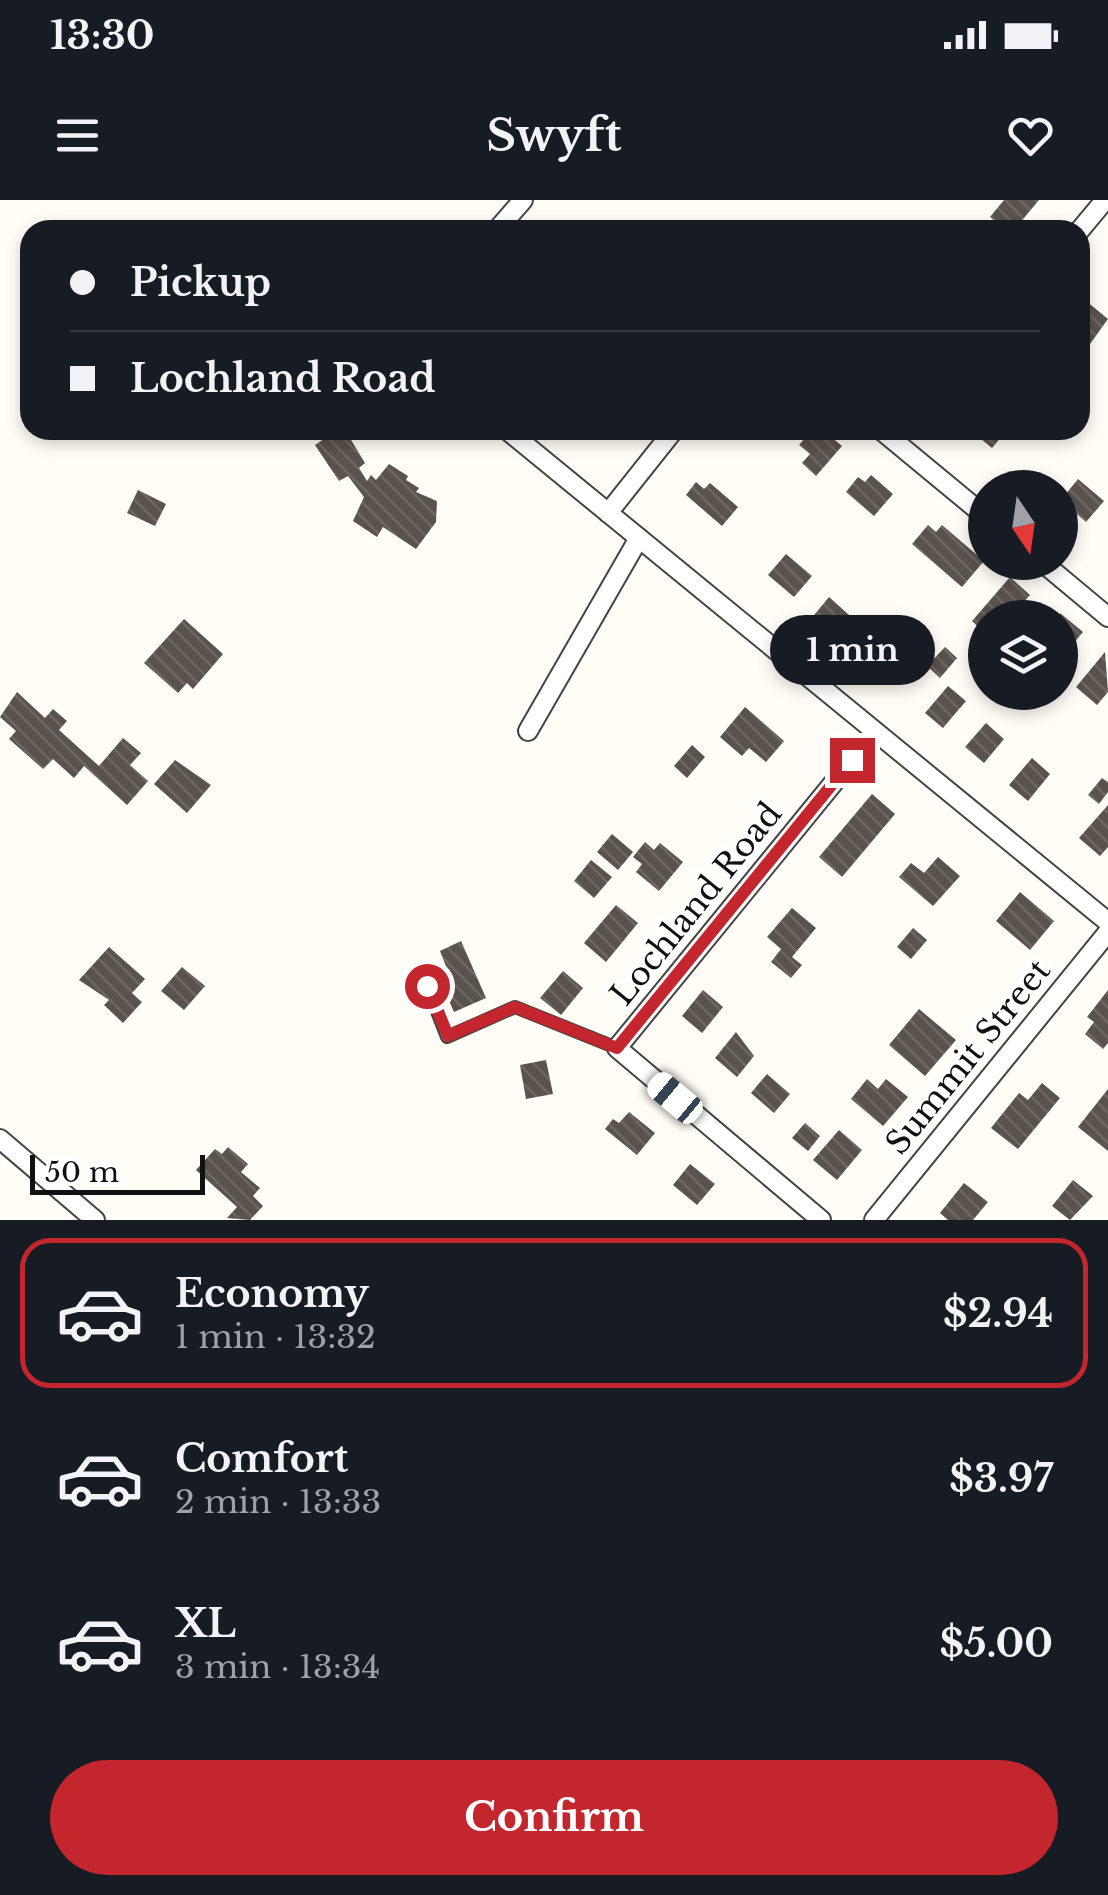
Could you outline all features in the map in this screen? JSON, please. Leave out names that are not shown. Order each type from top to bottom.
[{"type":"street","points":[[506,220],[523,200]]},
{"type":"street","points":[[1088,220],[1105,200]]},
{"type":"street","points":[[519,440],[1108,922]]},
{"type":"street","points":[[608,513],[666,440]]},
{"type":"street","points":[[893,440],[968,502]]},
{"type":"street","points":[[528,731],[639,538]]},
{"type":"street","points":[[1064,580],[1108,617]]},
{"type":"street","name":"Lochland Road","points":[[820,1220],[617,1048],[875,732]]},
{"type":"street","name":"Summit Street","points":[[874,1220],[1108,932]]},
{"type":"street","points":[[0,1139],[94,1220]]},
{"type":"lane","points":[[427,986],[448,1036],[515,1007],[617,1048]]},
{"type":"building","points":[[1004,200],[1039,200],[1022,220],[990,217]]},
{"type":"building","points":[[1090,304],[1108,319],[1090,344]]},
{"type":"building","points":[[322,440],[351,440],[365,463],[359,468],[367,481],[371,475],[376,480],[389,464],[408,476],[406,480],[419,488],[416,492],[437,501],[436,522],[416,549],[383,527],[377,537],[353,521],[364,497],[348,476],[339,481],[315,445]]},
{"type":"building","points":[[803,440],[835,440],[842,446],[816,476],[802,463],[810,454],[799,445]]},
{"type":"building","points":[[982,440],[999,440],[992,448]]},
{"type":"building","points":[[871,475],[893,494],[874,516],[846,492],[858,477],[865,482]]},
{"type":"building","points":[[1078,479],[1104,501],[1086,522],[1078,515]]},
{"type":"building","points":[[696,482],[704,489],[710,483],[738,507],[722,526],[686,495]]},
{"type":"building","points":[[138,490],[166,504],[155,526],[127,513]]},
{"type":"building","points":[[928,525],[936,532],[942,525],[968,547],[968,580],[962,587],[912,544]]},
{"type":"building","points":[[786,554],[812,576],[794,597],[768,575]]},
{"type":"building","points":[[1007,580],[1013,580],[1030,595],[1026,600],[990,600]]},
{"type":"building","points":[[829,597],[857,622],[844,637],[834,627],[828,635],[810,620]]},
{"type":"building","points":[[184,619],[223,654],[193,689],[187,683],[178,693],[144,663]]},
{"type":"building","points":[[873,638],[906,667],[891,685],[857,656]]},
{"type":"building","points":[[945,647],[957,658],[940,678],[927,666]]},
{"type":"building","points":[[1105,652],[1108,692],[1097,705],[1078,685]]},
{"type":"building","points":[[948,686],[966,701],[943,728],[925,713]]},
{"type":"building","points":[[17,692],[45,718],[53,709],[67,721],[59,730],[99,766],[123,738],[141,753],[130,765],[148,781],[127,805],[84,766],[74,778],[53,759],[43,769],[9,739],[16,731],[0,717]]},
{"type":"building","points":[[745,707],[784,741],[766,762],[749,748],[742,756],[720,737]]},
{"type":"building","points":[[986,723],[1004,739],[984,763],[965,747]]},
{"type":"building","points":[[692,745],[705,757],[687,778],[674,766]]},
{"type":"building","points":[[1032,758],[1050,774],[1028,801],[1009,785]]},
{"type":"building","points":[[175,760],[211,785],[187,813],[154,784]]},
{"type":"building","points":[[1102,778],[1108,782],[1108,792],[1099,804],[1088,795]]},
{"type":"building","points":[[872,794],[895,814],[842,877],[819,857]]},
{"type":"building","points":[[1108,805],[1108,847],[1100,856],[1079,838]]},
{"type":"building","points":[[612,834],[633,852],[618,870],[597,852]]},
{"type":"building","points":[[645,842],[654,850],[660,843],[683,862],[659,891],[636,872],[642,864],[633,857]]},
{"type":"building","points":[[938,857],[960,876],[933,906],[899,877],[911,863],[924,873]]},
{"type":"building","points":[[591,860],[612,877],[594,898],[574,881]]},
{"type":"building","points":[[1020,892],[1054,921],[1030,950],[996,921]]},
{"type":"building","points":[[616,905],[638,923],[606,962],[584,943]]},
{"type":"building","points":[[792,908],[816,928],[792,957],[802,965],[791,978],[771,962],[781,949],[767,937]]},
{"type":"building","points":[[913,928],[927,940],[911,959],[897,947]]},
{"type":"building","points":[[461,941],[486,998],[454,1012],[437,974],[447,969],[440,951]]},
{"type":"building","points":[[109,947],[145,979],[132,993],[142,1002],[123,1023],[104,1005],[109,1000],[79,980]]},
{"type":"building","points":[[182,967],[205,986],[184,1010],[161,991]]},
{"type":"building","points":[[563,971],[583,988],[561,1015],[540,998]]},
{"type":"building","points":[[703,990],[723,1007],[702,1033],[682,1016]]},
{"type":"building","points":[[1108,990],[1108,1043],[1103,1049],[1085,1034],[1094,1022],[1087,1017]]},
{"type":"building","points":[[919,1009],[956,1040],[925,1076],[889,1045]]},
{"type":"building","points":[[736,1032],[754,1056],[737,1077],[715,1058]]},
{"type":"building","points":[[546,1060],[553,1094],[526,1099],[520,1065]]},
{"type":"building","points":[[767,1074],[790,1094],[774,1113],[751,1093]]},
{"type":"building","points":[[867,1079],[878,1089],[886,1079],[908,1097],[883,1126],[851,1099]]},
{"type":"building","points":[[1042,1083],[1060,1098],[1018,1149],[991,1128],[1019,1093],[1028,1100]]},
{"type":"building","points":[[1108,1089],[1108,1151],[1078,1127]]},
{"type":"building","points":[[629,1112],[655,1133],[637,1155],[605,1129],[613,1119],[619,1123]]},
{"type":"building","points":[[805,1123],[820,1136],[808,1151],[792,1138]]},
{"type":"building","points":[[839,1130],[862,1150],[837,1180],[813,1160]]},
{"type":"building","points":[[228,1147],[248,1164],[241,1172],[260,1188],[253,1196],[263,1206],[250,1220],[227,1218],[237,1207],[196,1170],[215,1149],[222,1154]]},
{"type":"building","points":[[690,1164],[715,1184],[697,1205],[673,1185]]},
{"type":"building","points":[[1073,1180],[1093,1196],[1070,1220],[1052,1206]]},
{"type":"building","points":[[964,1183],[988,1202],[973,1220],[948,1220],[940,1213]]},
{"type":"route","points":[[427,986],[448,1036],[515,1007],[546,1016],[617,1048],[852,760]]}]
